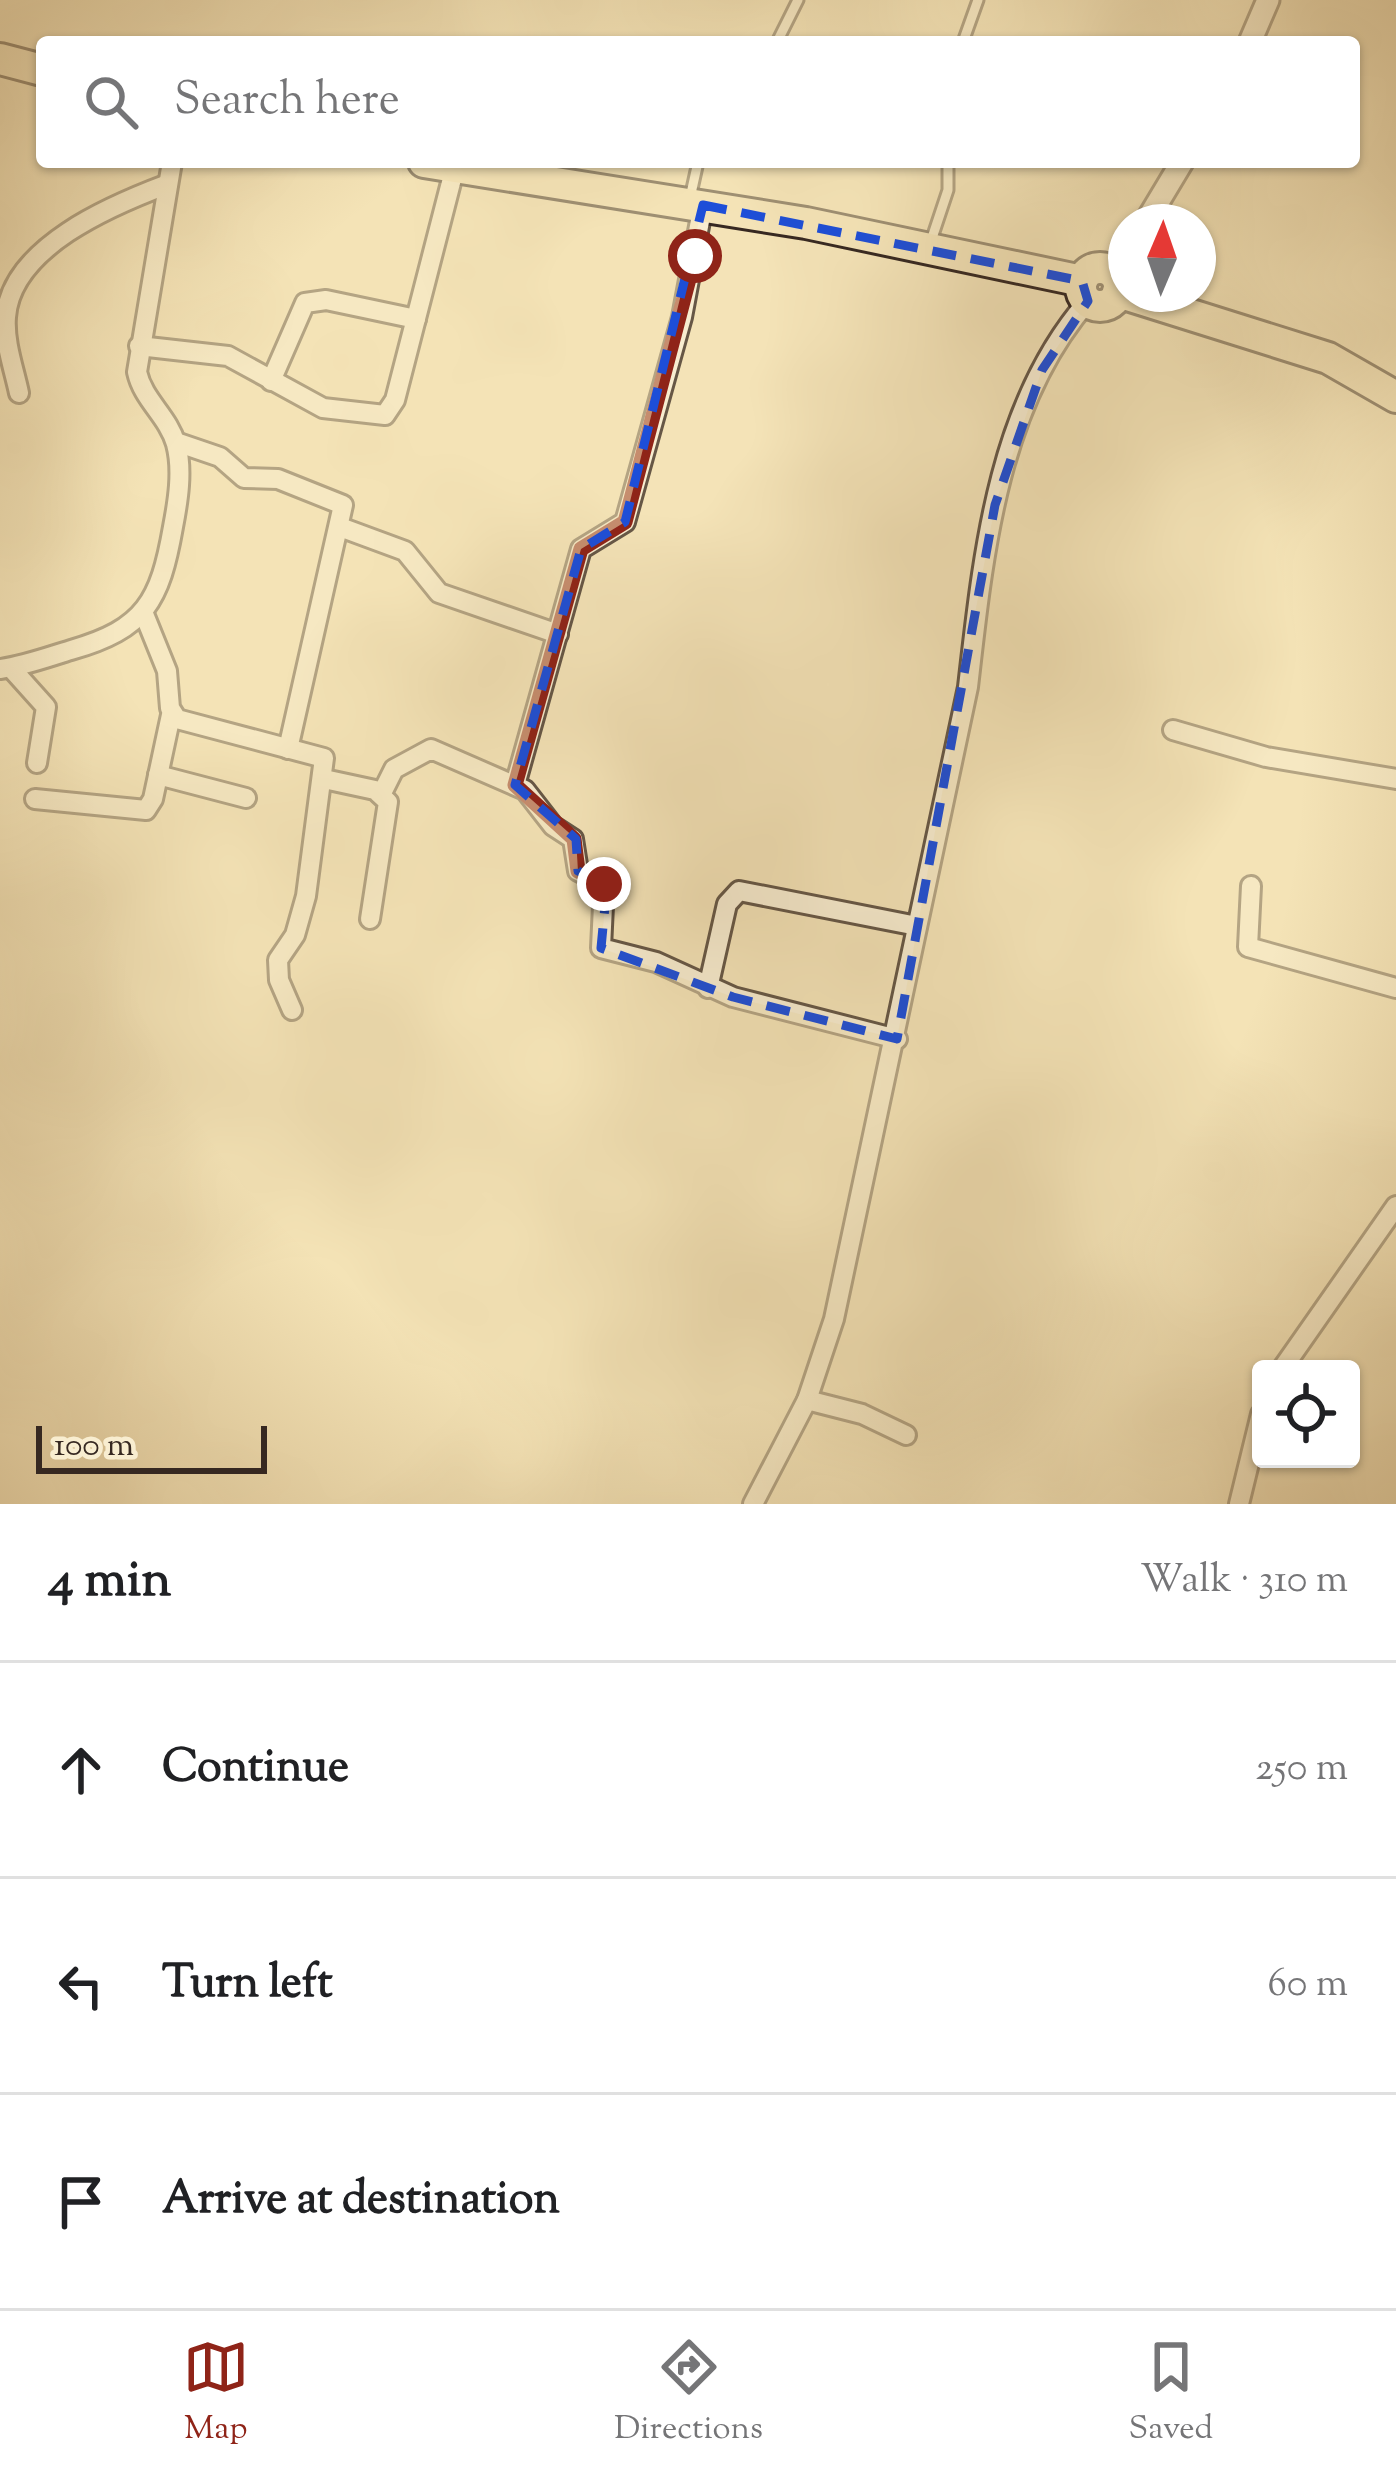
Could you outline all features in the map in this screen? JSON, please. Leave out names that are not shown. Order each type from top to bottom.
[{"type":"highway","points":[[0,62],[36,71]]},
{"type":"highway","points":[[462,168],[696,204],[1105,280],[1328,358],[1396,397]]},
{"type":"street","points":[[1253,36],[1268,0]]},
{"type":"street","points":[[5,669],[107,640],[144,614],[170,548],[178,483],[176,442],[141,388],[140,346],[171,168]]},
{"type":"street","points":[[140,346],[228,356],[323,408],[385,415],[395,400],[455,168]]},
{"type":"street","points":[[1156,204],[1178,168]]},
{"type":"street","points":[[19,393],[6,320],[15,285],[25,270],[111,208],[168,184]]},
{"type":"street","points":[[515,785],[581,549],[625,522],[682,317],[696,204]]},
{"type":"street","points":[[753,1504],[807,1400],[835,1319],[968,687],[980,584],[1006,460],[1042,370],[1105,280]]},
{"type":"street","points":[[271,381],[305,303],[326,300],[416,319]]},
{"type":"street","points":[[176,442],[220,457],[244,478],[278,479],[338,500],[344,509],[288,748]]},
{"type":"street","points":[[340,526],[405,551],[440,593],[558,634]]},
{"type":"street","points":[[35,799],[139,812],[151,805],[172,715],[167,671],[144,614]]},
{"type":"street","points":[[5,669],[44,702],[37,763]]},
{"type":"street","points":[[172,715],[202,728],[322,756],[324,779],[314,803],[304,906],[295,935],[278,960],[279,980],[292,1010]]},
{"type":"street","points":[[1173,730],[1266,757],[1396,779]]},
{"type":"street","points":[[370,919],[388,808],[382,793],[394,770],[431,749],[515,785],[574,839],[578,871],[604,884],[601,948],[656,962],[708,988],[897,1039]]},
{"type":"street","points":[[158,775],[246,798]]},
{"type":"street","points":[[324,779],[382,793]]},
{"type":"street","points":[[1251,886],[1246,938],[1258,954],[1396,988]]},
{"type":"street","points":[[708,988],[727,904],[739,891],[917,926]]},
{"type":"street","points":[[1288,1360],[1396,1206]]},
{"type":"street","points":[[807,1400],[862,1414],[906,1435]]},
{"type":"street","points":[[1239,1504],[1252,1451]]},
{"type":"lane","points":[[780,36],[798,0]]},
{"type":"lane","points":[[965,36],[978,0]]},
{"type":"lane","points":[[696,204],[698,168]]},
{"type":"lane","points":[[928,249],[948,190],[948,168]]},
{"type":"highlighted area","points":[[703,205],[1082,281],[1088,301],[1042,370],[995,505],[897,1039],[733,997],[601,948],[607,885],[578,871],[576,839],[515,785],[581,549],[625,522]]},
{"type":"route","points":[[604,884],[578,871],[574,839],[553,826],[530,795],[515,785],[581,549],[588,541],[618,531],[625,522],[695,256]]}]
